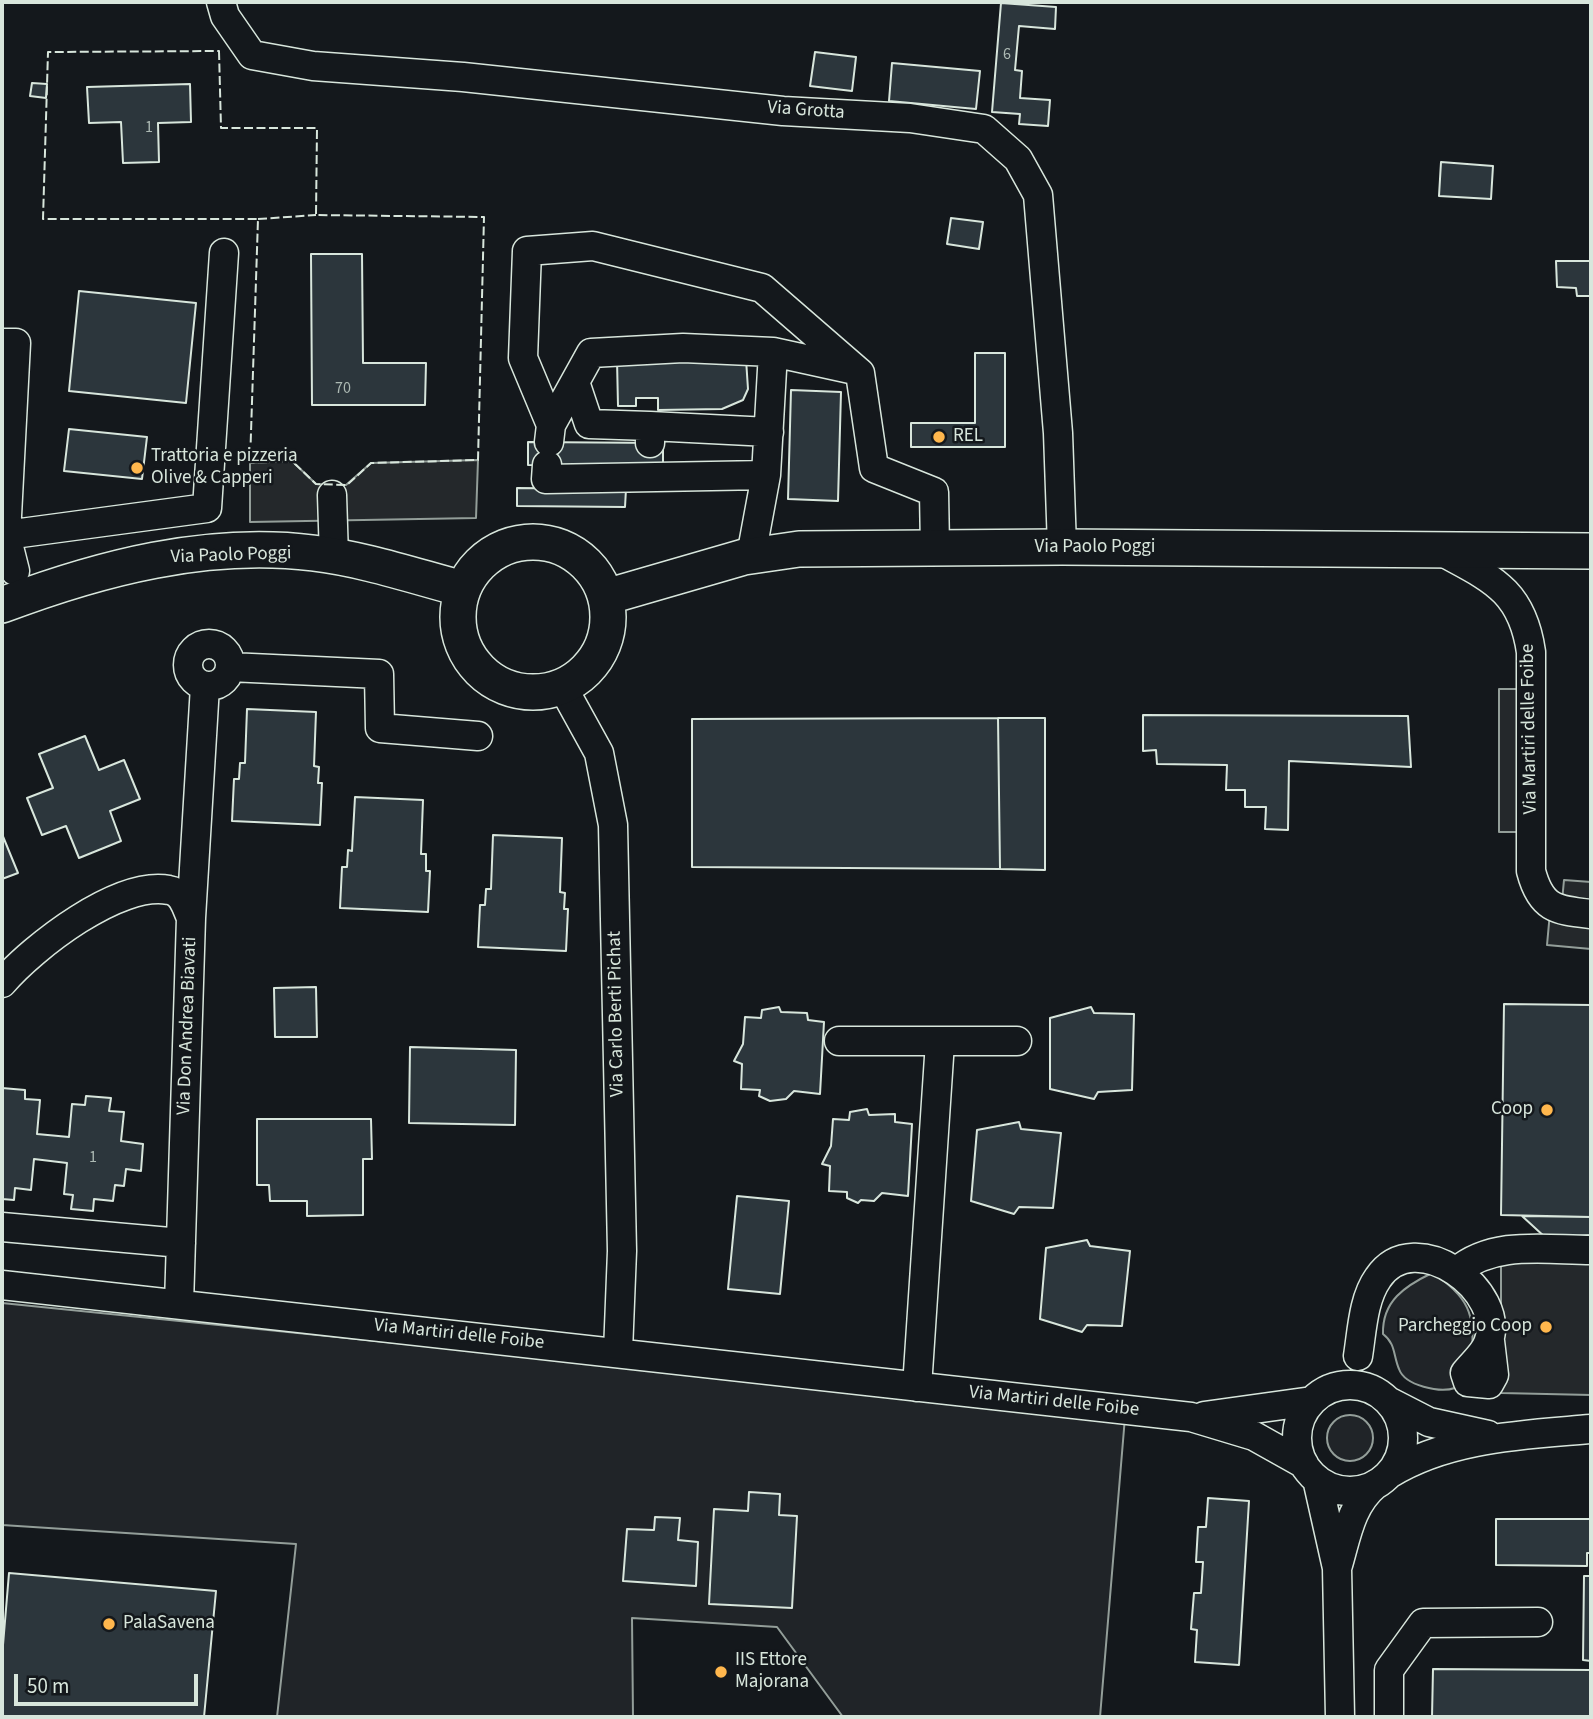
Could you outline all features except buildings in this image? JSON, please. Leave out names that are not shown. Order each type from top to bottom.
[{"type":"main road","points":[[529,542],[563,548],[577,556],[599,581],[606,597],[607,633],[601,650],[578,677],[562,686],[538,692],[513,689],[490,678],[472,661],[461,638],[458,613],[463,589],[483,561],[513,544],[529,542]]},
{"type":"main road","name":"Via Paolo Poggi","points":[[606,597],[751,556],[799,549],[1062,547],[1591,551]]},
{"type":"main road","name":"Via Paolo Poggi","points":[[2,605],[92,575],[158,559],[262,551],[334,557],[463,589]]},
{"type":"street","name":"Via Grotta","points":[[221,2],[225,16],[252,55],[313,66],[463,77],[783,111],[910,118],[984,129],[1018,159],[1038,195],[1058,433],[1062,547]]},
{"type":"street","points":[[549,444],[523,358],[527,251],[593,246],[762,288],[858,371],[874,468],[934,492],[935,548]]},
{"type":"street","points":[[4,535],[207,508],[224,253]]},
{"type":"street","points":[[2,343],[16,343],[4,535],[15,571]]},
{"type":"street","points":[[769,432],[650,453],[546,479],[549,444],[575,382],[591,353],[683,348],[773,352],[858,371]]},
{"type":"street","points":[[751,556],[766,474],[773,352]]},
{"type":"street","points":[[575,382],[589,424],[650,453],[766,474]]},
{"type":"street","points":[[332,495],[334,557]]},
{"type":"street","name":"Via Martiri delle Foibe","points":[[1437,549],[1501,585],[1519,606],[1528,629],[1531,652],[1531,871],[1536,890],[1547,904],[1560,910],[1591,914]]},
{"type":"street","points":[[198,646],[219,646],[229,656],[230,667],[222,682],[205,686],[195,682],[188,670],[189,656],[198,646]]},
{"type":"street","points":[[230,667],[379,674],[380,728],[478,736]]},
{"type":"street","points":[[191,918],[205,686]]},
{"type":"street","name":"Via Carlo Berti Pichat","points":[[562,686],[599,753],[613,825],[622,1251],[618,1353]]},
{"type":"street","name":"Via Don Andrea Biavati","points":[[2,983],[59,932],[118,898],[146,891],[170,890],[183,898],[191,918],[179,1304]]},
{"type":"street","points":[[839,1041],[1017,1041]]},
{"type":"street","points":[[917,1387],[940,1042]]},
{"type":"street","points":[[2,1227],[181,1243]]},
{"type":"street","points":[[1458,1271],[1471,1260],[1499,1250],[1591,1250]]},
{"type":"street","points":[[1341,1385],[1358,1356],[1372,1287],[1390,1266],[1407,1259],[1440,1262],[1458,1271],[1482,1299],[1489,1319],[1490,1341]]},
{"type":"street","name":"Via Martiri delle Foibe","points":[[2,1285],[1191,1417],[1264,1440],[1327,1486],[1346,1490],[1383,1479],[1411,1461],[1448,1448],[1501,1437],[1591,1429]]},
{"type":"street","points":[[1338,1568],[1354,1510],[1363,1495],[1383,1479],[1400,1456],[1403,1441],[1401,1423],[1380,1396],[1358,1356]]},
{"type":"street","name":"Via Martiri delle Foibe","points":[[1191,1417],[1280,1408],[1312,1401],[1320,1394],[1341,1385],[1380,1396],[1429,1422],[1501,1437]]},
{"type":"street","points":[[1312,1401],[1298,1427],[1298,1448],[1310,1471],[1338,1568],[1340,1717]]},
{"type":"street","points":[[1389,1717],[1389,1670],[1423,1623],[1538,1622]]},
{"type":"shaded area","points":[[478,460],[476,518],[250,522],[250,463],[292,461],[316,484],[346,485],[371,463]]},
{"type":"shaded area","points":[[1499,689],[1519,689],[1519,832],[1499,832]]},
{"type":"shaded area","points":[[1564,880],[1591,882],[1591,949],[1547,945],[1550,912],[1561,912]]},
{"type":"shaded area","name":"Parcheggio Coop","points":[[1501,1260],[1591,1261],[1591,1395],[1501,1393]]},
{"type":"shaded area","points":[[1432,1273],[1454,1289],[1467,1307],[1471,1318],[1471,1356],[1452,1369],[1455,1388],[1432,1389],[1408,1380],[1399,1369],[1392,1346],[1383,1334],[1386,1312],[1397,1296]]},
{"type":"shaded area","points":[[2,1303],[1125,1417],[1100,1717],[843,1717],[777,1627],[632,1618],[633,1717],[277,1717],[296,1544],[2,1525]]},
{"type":"shaded area","points":[[1350,1415],[1366,1422],[1373,1438],[1366,1454],[1350,1461],[1334,1454],[1327,1438],[1334,1422]]},
{"type":"fence","points":[[219,51],[221,128],[317,128],[316,215],[484,217],[478,460],[371,463],[347,485],[316,484],[292,461],[250,463],[258,219],[43,219],[48,52],[219,51]]},
{"type":"fence","points":[[258,219],[316,215]]},
{"type":"place","name":"REL","points":[[939,437]]},
{"type":"place","name":"Trattoria e pizzeria Olive & Capperi","points":[[137,468]]},
{"type":"place","name":"Coop","points":[[1547,1110]]},
{"type":"place","name":"Parcheggio Coop","points":[[1546,1327]]},
{"type":"place","name":"PalaSavena","points":[[109,1624]]},
{"type":"place","name":"IIS Ettore Majorana","points":[[721,1672]]}]
